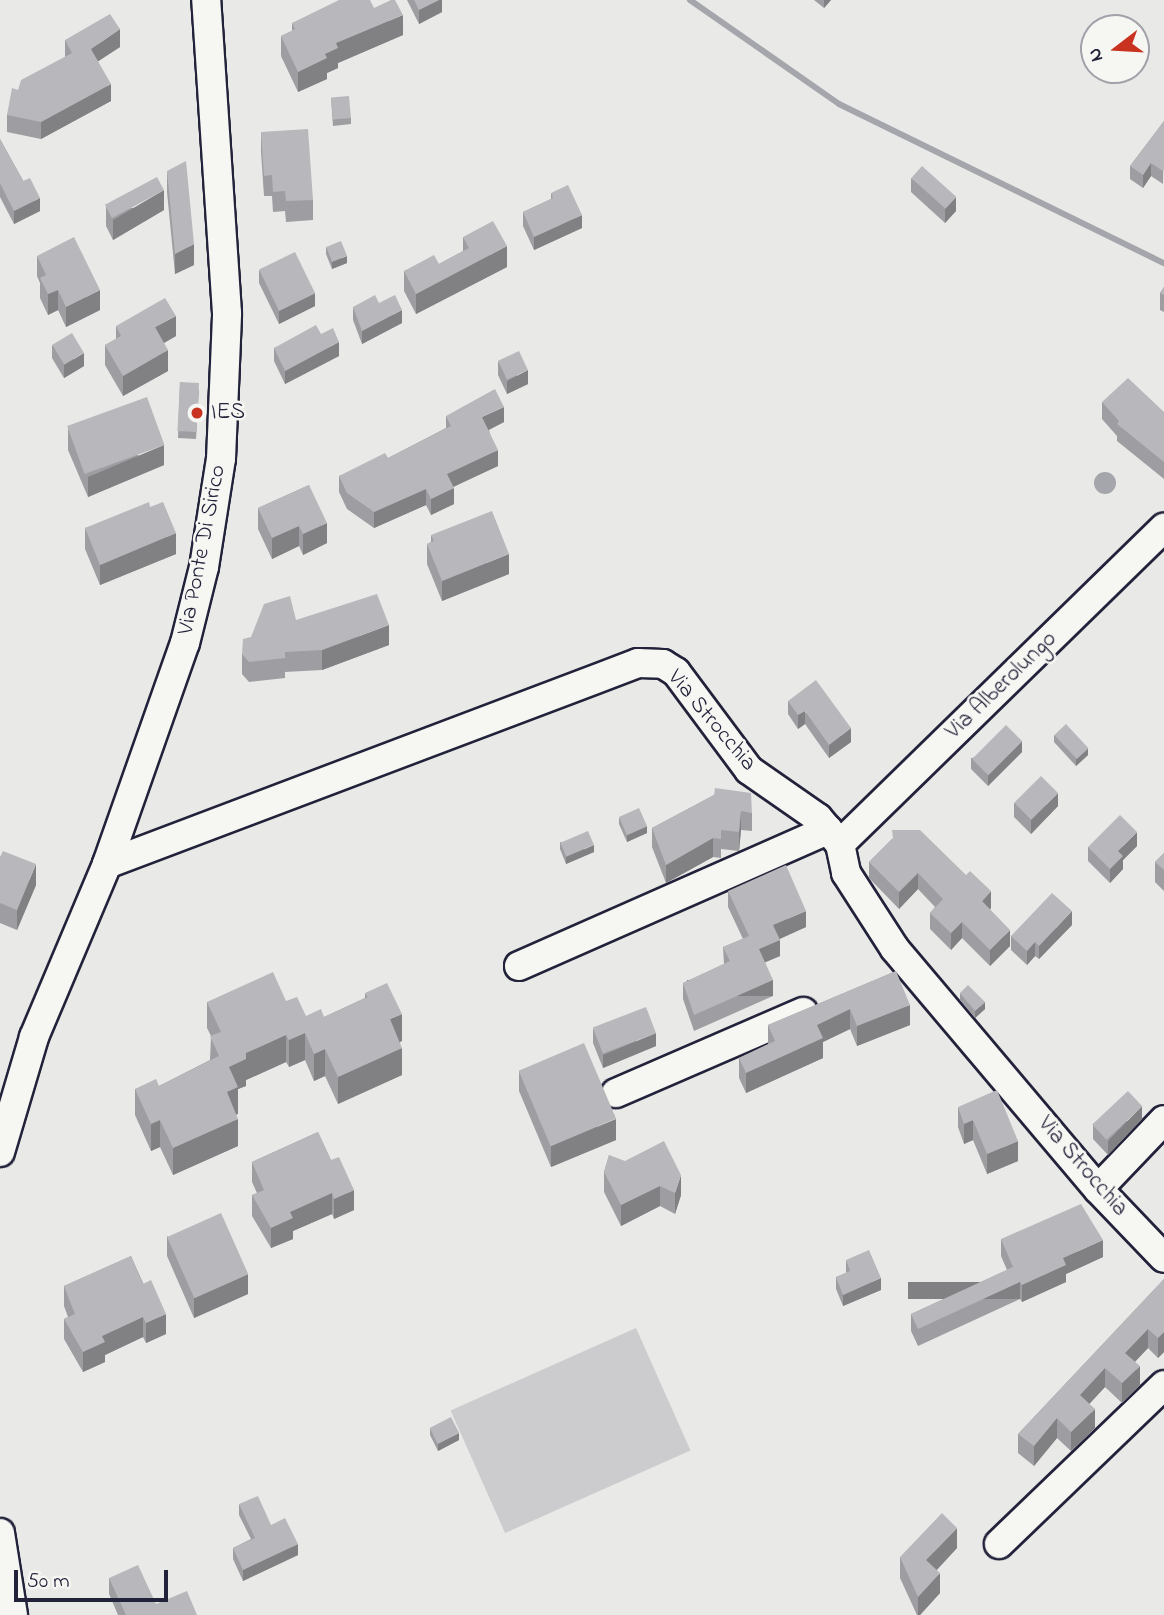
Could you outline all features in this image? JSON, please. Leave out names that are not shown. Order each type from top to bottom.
[{"type":"street","name":"Via Ponte Di Sirico","points":[[0,1152],[34,1037],[107,864],[185,643],[204,567],[221,459],[227,313],[206,0]]},
{"type":"street","name":"Via Alberolungo","points":[[834,837],[1164,528]]},
{"type":"street","name":"Via Strocchia","points":[[107,864],[646,661],[676,672],[749,770],[834,837],[846,873],[895,969],[1164,1258]]},
{"type":"street","points":[[519,966],[834,837]]},
{"type":"street","points":[[616,1093],[834,999]]},
{"type":"street","points":[[1098,1189],[1164,1120]]},
{"type":"street","points":[[999,1544],[1164,1385]]},
{"type":"street","points":[[0,1533],[13,1615]]},
{"type":"shaded area","points":[[1105,472],[1113,475],[1116,483],[1113,491],[1105,494],[1097,491],[1094,483],[1097,475]]},
{"type":"shaded area","points":[[636,1328],[691,1450],[505,1533],[451,1411]]},
{"type":"building","points":[[339,0],[370,0],[374,8],[395,0],[403,15],[336,43],[338,48],[325,54],[327,58],[298,72],[281,36],[295,29],[292,23]]},
{"type":"building","points":[[414,0],[439,0],[419,10]]},
{"type":"building","points":[[110,14],[120,29],[91,49],[111,84],[41,122],[7,115],[12,88],[18,90],[21,80],[72,53],[65,40]]},
{"type":"building","points":[[349,96],[351,118],[333,119],[331,98]]},
{"type":"building","points":[[1164,121],[1164,170],[1151,163],[1143,175],[1130,166]]},
{"type":"building","points":[[308,129],[313,200],[286,201],[285,191],[273,192],[272,175],[264,176],[261,132]]},
{"type":"building","points":[[0,139],[23,181],[30,178],[40,198],[14,211],[0,183]]},
{"type":"building","points":[[186,161],[194,244],[175,254],[167,171]]},
{"type":"building","points":[[922,166],[956,197],[945,209],[911,178]]},
{"type":"building","points":[[157,177],[164,190],[112,218],[105,205]]},
{"type":"building","points":[[568,185],[582,215],[534,237],[523,212],[553,198],[551,193]]},
{"type":"building","points":[[493,221],[507,246],[416,294],[404,271],[434,255],[439,264],[469,248],[463,237]]},
{"type":"building","points":[[74,237],[100,290],[66,307],[58,290],[48,294],[40,278],[46,275],[37,256]]},
{"type":"building","points":[[341,241],[347,256],[332,262],[326,247]]},
{"type":"building","points":[[295,252],[315,293],[279,311],[259,270]]},
{"type":"building","points":[[375,295],[379,303],[395,295],[402,310],[362,331],[353,307]]},
{"type":"building","points":[[165,298],[176,316],[155,327],[168,350],[123,376],[105,345],[121,336],[116,326]]},
{"type":"building","points":[[316,325],[321,334],[333,328],[339,342],[285,371],[274,348]]},
{"type":"building","points":[[72,333],[84,353],[64,365],[52,345]]},
{"type":"building","points":[[519,351],[528,370],[507,380],[498,361]]},
{"type":"building","points":[[1128,378],[1164,412],[1164,462],[1117,424],[1119,421],[1102,402]]},
{"type":"building","points":[[180,382],[199,383],[196,432],[177,431]]},
{"type":"building","points":[[495,389],[504,407],[482,417],[498,450],[447,474],[454,488],[431,499],[426,489],[374,512],[347,493],[339,476],[385,453],[388,458],[451,426],[446,416]]},
{"type":"building","points":[[147,397],[164,445],[85,474],[67,426]]},
{"type":"building","points":[[309,485],[327,523],[303,534],[299,526],[272,538],[258,508]]},
{"type":"building","points":[[149,502],[150,507],[163,502],[176,533],[100,565],[85,528]]},
{"type":"building","points":[[492,511],[509,554],[442,581],[427,544],[434,541],[431,535]]},
{"type":"building","points":[[377,594],[389,625],[322,650],[285,652],[285,658],[249,662],[242,654],[243,639],[251,637],[264,604],[290,596],[296,620]]},
{"type":"building","points":[[816,680],[851,728],[829,745],[805,711],[798,715],[788,701]]},
{"type":"building","points":[[1066,724],[1089,748],[1077,759],[1054,735]]},
{"type":"building","points":[[1006,725],[1022,741],[988,775],[972,759]]},
{"type":"building","points":[[1041,776],[1058,793],[1031,820],[1014,803]]},
{"type":"building","points":[[715,788],[751,793],[752,813],[741,811],[739,832],[721,830],[721,839],[713,838],[666,865],[652,828],[714,795]]},
{"type":"building","points":[[639,808],[647,826],[627,835],[619,817]]},
{"type":"building","points":[[1120,815],[1137,832],[1118,851],[1123,856],[1110,869],[1088,847]]},
{"type":"building","points":[[892,830],[920,830],[966,875],[970,871],[991,891],[982,901],[1010,930],[990,950],[962,922],[951,933],[930,913],[943,899],[918,873],[899,892],[869,862],[893,838]]},
{"type":"building","points":[[588,831],[594,845],[566,857],[560,843]]},
{"type":"building","points":[[3,851],[36,864],[17,910],[0,903],[0,857]]},
{"type":"building","points":[[1164,853],[1164,870],[1155,862]]},
{"type":"building","points":[[786,865],[806,911],[773,925],[780,940],[759,949],[773,980],[694,1015],[683,983],[730,961],[723,947],[749,936],[728,891]]},
{"type":"building","points":[[1052,893],[1072,911],[1039,946],[1035,942],[1027,951],[1011,936]]},
{"type":"building","points":[[896,971],[910,1005],[857,1026],[850,1009],[817,1025],[823,1038],[746,1073],[739,1058],[775,1041],[768,1025]]},
{"type":"building","points":[[273,972],[286,1001],[297,997],[306,1016],[321,1009],[324,1017],[368,997],[365,993],[387,983],[402,1014],[390,1019],[402,1048],[338,1077],[325,1049],[314,1054],[305,1033],[289,1040],[286,1035],[246,1053],[246,1059],[229,1067],[238,1087],[227,1092],[238,1119],[173,1148],[160,1120],[151,1124],[135,1089],[156,1079],[159,1086],[219,1056],[210,1036],[221,1032],[207,1002]]},
{"type":"building","points":[[968,985],[985,1002],[975,1011],[960,993]]},
{"type":"building","points":[[646,1007],[656,1033],[603,1054],[593,1027]]},
{"type":"building","points":[[584,1043],[616,1118],[551,1146],[519,1071]]},
{"type":"building","points":[[997,1090],[1018,1141],[987,1154],[973,1120],[964,1124],[958,1107]]},
{"type":"building","points":[[1128,1091],[1142,1106],[1106,1140],[1092,1124]]},
{"type":"building","points":[[318,1132],[331,1160],[339,1157],[354,1190],[334,1199],[332,1193],[290,1212],[293,1218],[271,1228],[252,1195],[264,1190],[252,1162]]},
{"type":"building","points":[[664,1141],[681,1175],[675,1193],[660,1186],[621,1205],[604,1172],[609,1155],[625,1161]]},
{"type":"building","points":[[1081,1204],[1103,1240],[1063,1258],[1066,1265],[1022,1285],[1020,1282],[918,1329],[911,1314],[1013,1267],[1001,1239]]},
{"type":"building","points":[[221,1213],[248,1274],[194,1298],[167,1237]]},
{"type":"building","points":[[869,1250],[881,1278],[843,1295],[836,1277],[850,1271],[846,1260]]},
{"type":"building","points":[[131,1256],[143,1284],[151,1280],[166,1314],[146,1323],[143,1317],[102,1336],[105,1342],[83,1352],[64,1319],[75,1314],[64,1286]]},
{"type":"building","points":[[1164,1279],[1164,1332],[1158,1338],[1148,1329],[1125,1353],[1140,1366],[1122,1383],[1105,1368],[1080,1395],[1095,1409],[1071,1432],[1057,1418],[1034,1446],[1018,1434]]},
{"type":"building","points":[[451,1417],[459,1433],[438,1444],[430,1428]]},
{"type":"building","points":[[258,1496],[271,1525],[285,1518],[298,1544],[243,1570],[233,1548],[255,1538],[239,1504]]},
{"type":"building","points":[[942,1513],[957,1528],[926,1560],[940,1573],[918,1597],[900,1557]]},
{"type":"building","points":[[138,1565],[156,1604],[187,1591],[197,1615],[126,1615],[109,1578]]},
{"type":"waterway","points":[[690,0],[839,104],[1164,263]]},
{"type":"place","name":"IES","points":[[197,413]]}]
